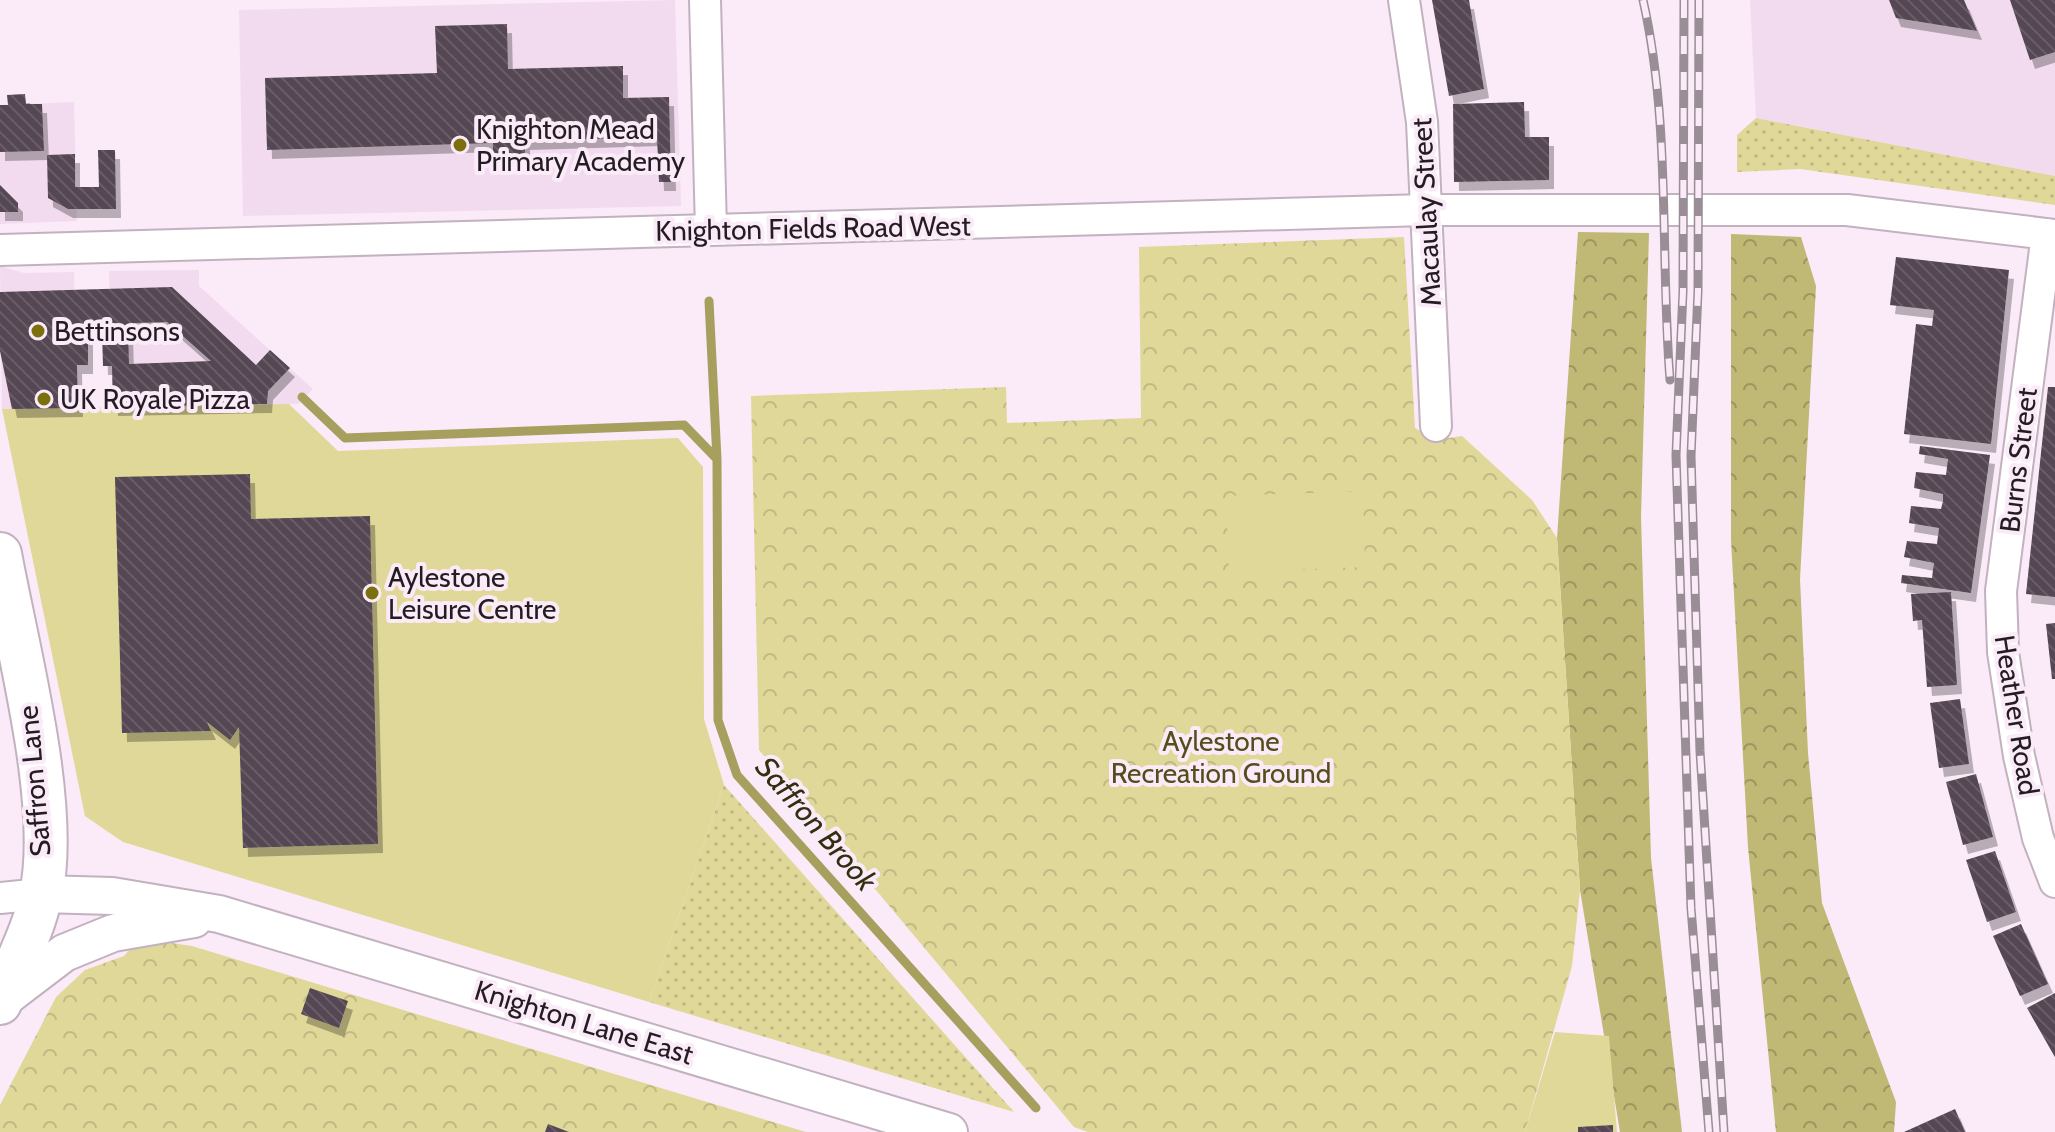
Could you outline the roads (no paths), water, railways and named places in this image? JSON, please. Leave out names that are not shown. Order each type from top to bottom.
[{"type":"main road","name":"Saffron Lane","points":[[0,554],[37,750],[43,812],[41,894],[0,1002]]},
{"type":"street","points":[[705,0],[711,230]]},
{"type":"street","name":"Macaulay Street","points":[[1404,0],[1422,122],[1436,426]]},
{"type":"street","name":"Knighton Fields Road West","points":[[0,250],[1426,210],[1847,210],[2051,234]]},
{"type":"street","name":"Burns Street","points":[[2001,591],[2051,234]]},
{"type":"street","name":"Heather Road","points":[[2001,591],[2003,652],[2019,756],[2038,838],[2055,882]]},
{"type":"street","points":[[0,898],[41,894]]},
{"type":"street","name":"Knighton Lane East","points":[[41,894],[112,896],[219,914],[949,1132]]},
{"type":"street","name":"Knighton Lane East","points":[[0,1002],[64,953],[113,933],[219,914]]},
{"type":"waterway","name":"Saffron Brook","points":[[709,301],[717,459]]},
{"type":"waterway","name":"Saffron Brook","points":[[302,397],[345,438],[684,425],[717,459],[718,720],[737,775],[1036,1108]]},
{"type":"railway","points":[[1643,0],[1658,94],[1670,380]]},
{"type":"railway","points":[[1684,0],[1683,291],[1676,455],[1691,908],[1709,1132]]},
{"type":"railway","points":[[1699,0],[1698,291],[1691,456],[1700,751],[1724,1132]]},
{"type":"place","name":"Knighton Mead Primary Academy","points":[[460,145]]},
{"type":"place","name":"Bettinsons","points":[[38,331]]},
{"type":"place","name":"UK Royale Pizza","points":[[44,399]]},
{"type":"place","name":"Aylestone Leisure Centre","points":[[372,593]]},
{"type":"park label","name":"Aylestone Recreation Ground","points":[[1221,757]]}]
